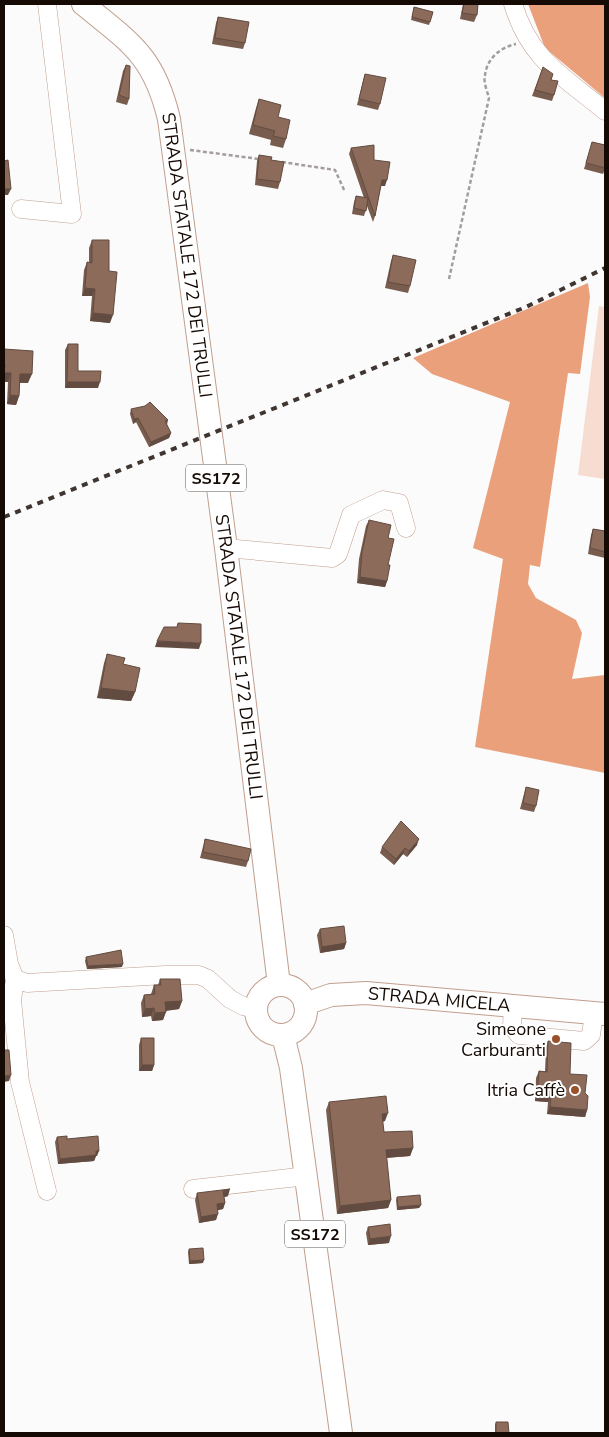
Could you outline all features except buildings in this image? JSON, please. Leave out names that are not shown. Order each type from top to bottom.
[{"type":"main road","name":"STRADA STATALE 172 DEI TRULLI","points":[[83,4],[133,46],[151,68],[163,93],[174,147],[226,548],[279,985]]},
{"type":"main road","points":[[279,985],[296,990],[305,1004],[306,1011],[302,1024],[290,1034],[283,1035],[267,1031],[261,1025],[256,1009],[257,1002],[266,990],[279,985]]},
{"type":"main road","name":"STRADA MICELA","points":[[305,1004],[348,993],[513,1005],[600,1014]]},
{"type":"main road","name":"SS172","points":[[283,1035],[291,1068],[307,1176],[341,1433]]},
{"type":"street","points":[[21,209],[72,214],[47,4]]},
{"type":"street","points":[[513,4],[528,41],[538,56],[605,111]]},
{"type":"street","points":[[226,548],[332,558],[338,554],[351,515],[383,500],[400,503],[406,528]]},
{"type":"street","points":[[4,935],[9,964],[14,979],[12,1000],[20,1082],[47,1191]]},
{"type":"street","points":[[14,979],[27,983],[165,975],[199,975],[208,978],[230,999],[243,1006],[256,1009]]},
{"type":"street","points":[[513,1005],[512,1026],[518,1036],[584,1041],[591,1035],[600,1014]]},
{"type":"street","points":[[193,1188],[307,1176]]},
{"type":"path","points":[[449,278],[488,98],[484,75],[492,58],[504,47],[528,41]]},
{"type":"path","points":[[174,147],[259,159]]},
{"type":"path","points":[[278,162],[335,170],[346,192]]},
{"type":"shaded area","points":[[528,4],[605,4],[605,98],[545,48]]},
{"type":"shaded area","points":[[588,283],[590,297],[580,374],[568,373],[540,567],[530,565],[528,584],[536,598],[576,620],[582,633],[572,679],[605,675],[605,773],[475,747],[503,559],[473,548],[510,402],[432,374],[413,358]]},
{"type":"shaded area","points":[[599,306],[605,307],[605,479],[578,475]]},
{"type":"railway","points":[[4,517],[526,307],[605,268]]},
{"type":"place","name":"Simeone Carburanti","points":[[556,1039]]},
{"type":"place","name":"Itria Caffè","points":[[575,1090]]}]
